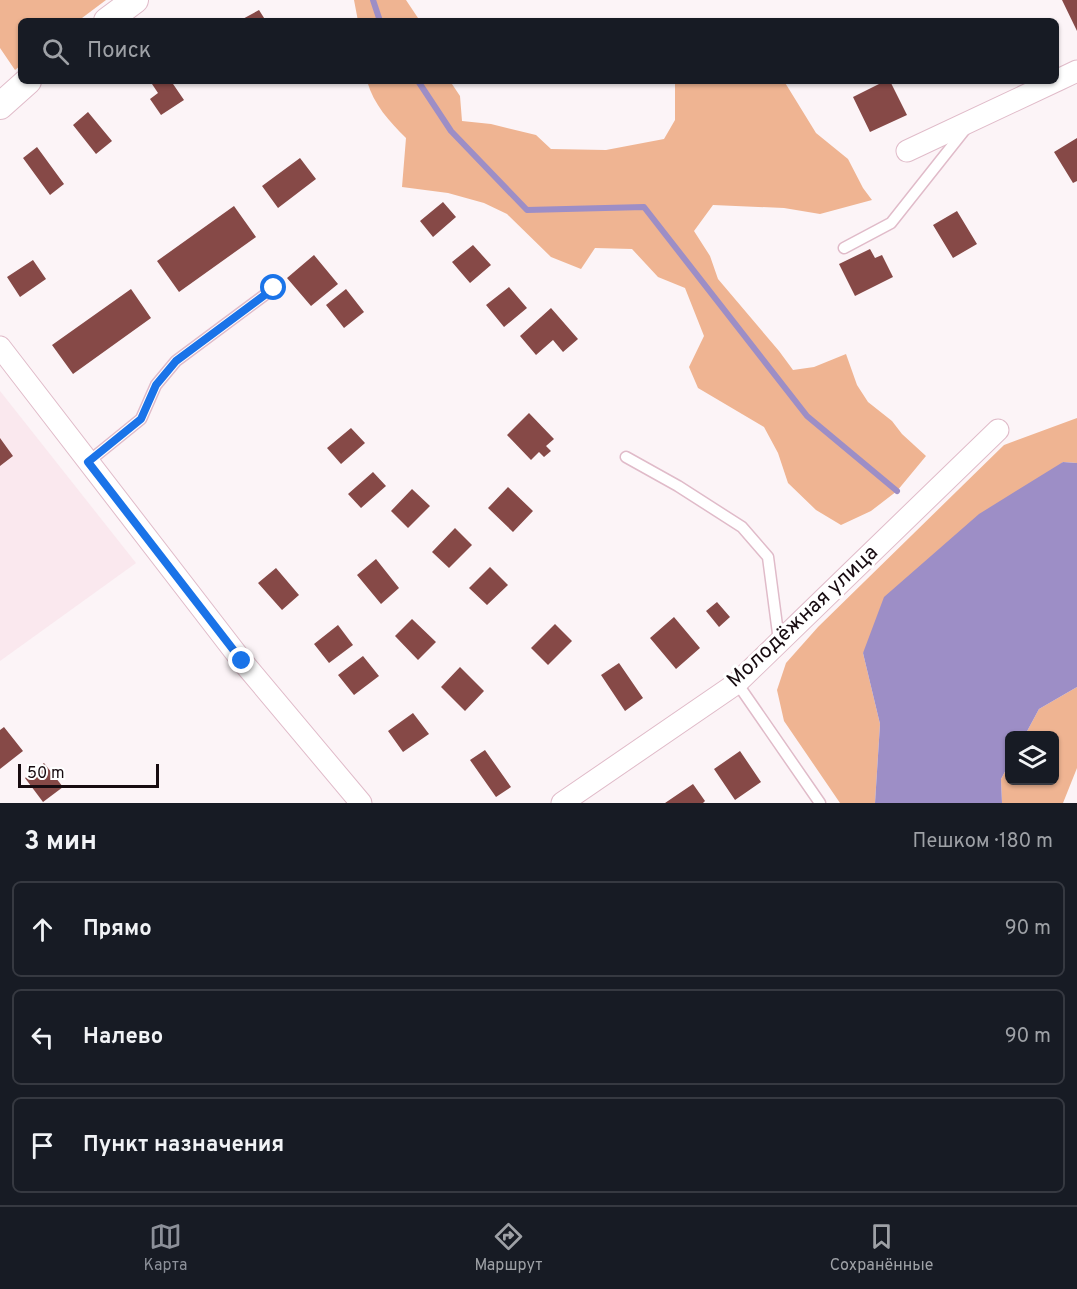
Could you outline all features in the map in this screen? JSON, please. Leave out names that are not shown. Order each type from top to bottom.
[{"type":"street","points":[[111,18],[135,0]]},
{"type":"street","points":[[1059,80],[1077,71]]},
{"type":"street","points":[[0,106],[25,84]]},
{"type":"street","points":[[907,151],[1050,84]]},
{"type":"street","points":[[0,347],[242,661],[361,803]]},
{"type":"street","name":"Молодёжная улица","points":[[562,803],[737,683],[998,430]]},
{"type":"lane","points":[[844,248],[891,223],[972,120]]},
{"type":"lane","points":[[88,462],[141,419],[156,385],[176,361],[274,288]]},
{"type":"lane","points":[[626,457],[678,486],[742,527],[768,557],[779,642]]},
{"type":"lane","points":[[737,683],[820,803]]},
{"type":"shaded area","points":[[0,0],[106,0],[82,18],[18,18],[18,68],[15,70],[0,48]]},
{"type":"shaded area","points":[[354,0],[406,0],[418,18],[357,18]]},
{"type":"shaded area","points":[[368,84],[452,84],[460,96],[462,121],[491,124],[536,135],[551,149],[606,150],[664,139],[675,120],[675,84],[786,84],[816,133],[848,159],[872,200],[820,214],[784,208],[713,205],[694,231],[710,256],[718,279],[793,370],[814,367],[846,354],[857,385],[868,402],[892,421],[902,434],[926,456],[897,491],[871,511],[841,525],[816,510],[788,483],[778,453],[764,427],[698,388],[689,367],[704,336],[685,288],[658,277],[632,249],[595,248],[581,269],[551,257],[507,214],[484,203],[448,193],[402,187],[406,138],[388,119]]},
{"type":"shaded area","points":[[0,391],[136,563],[0,661]]},
{"type":"shaded area","points":[[1077,418],[1077,463],[1063,462],[863,653],[880,724],[875,803],[840,803],[784,721],[777,690],[786,663],[818,627],[1004,445]]},
{"type":"shaded area","points":[[1063,462],[1077,463],[1077,687],[1039,709],[1027,731],[1005,731],[1005,772],[1001,779],[1002,803],[875,803],[880,724],[863,653],[884,597],[979,514]]},
{"type":"shaded area","points":[[1077,687],[1077,768],[1063,803],[1002,803],[1001,779],[1005,772],[1005,785],[1059,785],[1059,731],[1027,731],[1039,709]]},
{"type":"building","points":[[1062,0],[1077,0],[1077,31]]},
{"type":"building","points":[[259,10],[264,18],[244,18]]},
{"type":"building","points":[[152,84],[173,84],[184,100],[161,115],[150,99],[158,93]]},
{"type":"building","points":[[879,84],[892,84],[907,115],[870,132],[853,97]]},
{"type":"building","points":[[88,112],[112,141],[96,154],[73,125]]},
{"type":"building","points":[[1077,138],[1077,181],[1073,183],[1054,152]]},
{"type":"building","points":[[37,147],[64,184],[50,195],[23,158]]},
{"type":"building","points":[[300,158],[316,179],[278,208],[262,186]]},
{"type":"building","points":[[443,202],[456,217],[433,237],[420,221]]},
{"type":"building","points":[[234,206],[256,237],[179,292],[157,261]]},
{"type":"building","points":[[957,211],[977,244],[953,258],[933,225]]},
{"type":"building","points":[[473,245],[491,265],[470,283],[452,262]]},
{"type":"building","points":[[870,249],[875,258],[882,255],[893,277],[855,296],[839,264]]},
{"type":"building","points":[[314,255],[338,284],[311,306],[287,278]]},
{"type":"building","points":[[33,260],[46,279],[20,297],[7,277]]},
{"type":"building","points":[[509,287],[527,308],[504,327],[486,305]]},
{"type":"building","points":[[131,289],[151,318],[73,374],[52,345]]},
{"type":"building","points":[[346,289],[364,312],[344,328],[326,305]]},
{"type":"building","points":[[551,308],[578,339],[563,352],[553,340],[536,355],[520,336]]},
{"type":"building","points":[[529,413],[554,439],[546,446],[551,451],[544,457],[539,452],[531,460],[507,435]]},
{"type":"building","points":[[351,428],[365,443],[341,464],[327,448]]},
{"type":"building","points":[[0,438],[13,456],[0,466]]},
{"type":"building","points":[[373,472],[386,486],[361,508],[348,494]]},
{"type":"building","points":[[508,487],[533,511],[513,532],[488,508]]},
{"type":"building","points":[[412,489],[430,506],[408,528],[391,511]]},
{"type":"building","points":[[455,528],[472,545],[449,568],[432,552]]},
{"type":"building","points":[[376,559],[399,588],[381,604],[357,575]]},
{"type":"building","points":[[490,567],[508,585],[487,605],[469,588]]},
{"type":"building","points":[[276,568],[299,595],[282,610],[258,583]]},
{"type":"building","points":[[717,602],[730,617],[719,627],[706,611]]},
{"type":"building","points":[[674,617],[700,648],[676,669],[650,638]]},
{"type":"building","points":[[412,619],[436,642],[418,660],[395,636]]},
{"type":"building","points":[[555,624],[572,641],[548,665],[531,648]]},
{"type":"building","points":[[338,625],[353,645],[329,663],[314,644]]},
{"type":"building","points":[[363,656],[379,676],[354,695],[338,675]]},
{"type":"building","points":[[619,663],[643,698],[625,711],[601,675]]},
{"type":"building","points":[[460,667],[484,691],[465,711],[441,687]]},
{"type":"building","points":[[413,713],[429,734],[403,752],[388,731]]},
{"type":"building","points":[[4,727],[23,751],[0,769],[0,730]]},
{"type":"building","points":[[485,750],[511,787],[496,797],[470,760]]},
{"type":"building","points":[[740,751],[761,782],[735,800],[714,769]]},
{"type":"building","points":[[44,763],[63,787],[43,802],[25,778]]},
{"type":"building","points":[[693,784],[705,801],[703,803],[665,803]]},
{"type":"waterway","points":[[373,0],[379,18]]},
{"type":"waterway","points":[[420,84],[451,131],[527,210],[644,207],[807,416],[897,491]]},
{"type":"route","points":[[242,661],[88,462],[141,419],[156,385],[176,361],[274,288]]}]
